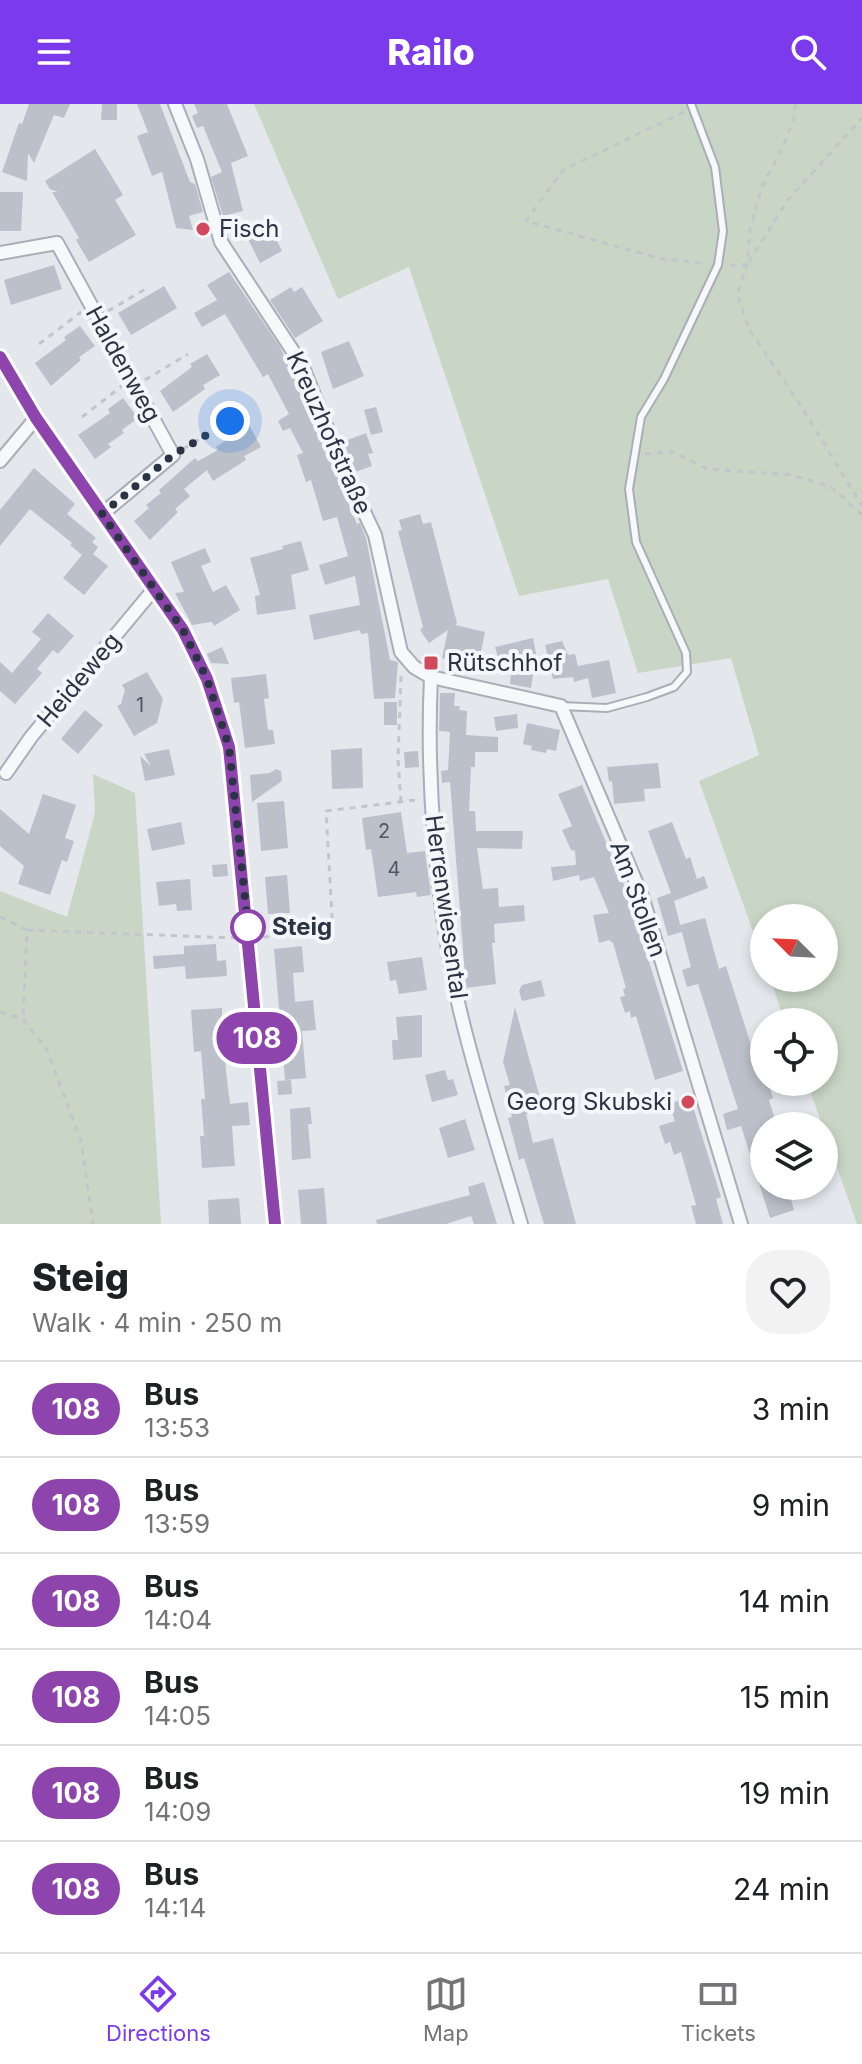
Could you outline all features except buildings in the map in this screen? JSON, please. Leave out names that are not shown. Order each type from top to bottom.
[{"type":"street","name":"Kreuzhofstraße","points":[[175,104],[197,159],[221,242],[302,365],[341,463],[375,535],[401,652]]},
{"type":"street","name":"Haldenweg","points":[[0,253],[57,243],[173,455]]},
{"type":"street","points":[[0,357],[36,418],[183,630],[207,679],[229,747],[275,1224]]},
{"type":"street","points":[[0,461],[36,418]]},
{"type":"street","points":[[102,514],[173,455]]},
{"type":"street","name":"Heideweg","points":[[6,773],[31,737],[154,589]]},
{"type":"street","points":[[401,652],[414,667],[431,677],[561,706]]},
{"type":"street","name":"Herrenwiesental","points":[[431,677],[429,756],[448,954],[459,1007],[521,1224]]},
{"type":"street","name":"Am Stollen","points":[[561,706],[642,896],[741,1224]]},
{"type":"lane","points":[[561,706],[607,708],[674,687],[687,672],[686,653],[636,542],[629,489],[641,417],[664,379],[718,265],[723,231],[715,167],[692,106]]},
{"type":"path","points":[[747,265],[750,230],[762,186],[783,147],[795,115],[795,104]]},
{"type":"path","points":[[692,106],[563,170],[526,221],[658,258],[747,265]]},
{"type":"path","points":[[862,118],[787,201],[747,265],[737,294],[749,329],[862,506]]},
{"type":"path","points":[[39,344],[94,311],[149,287]]},
{"type":"path","points":[[82,417],[133,382],[188,354]]},
{"type":"path","points":[[173,455],[230,421]]},
{"type":"path","points":[[634,455],[673,452],[707,469],[793,475],[831,487],[862,515]]},
{"type":"path","points":[[401,652],[398,759],[401,802]]},
{"type":"path","points":[[248,938],[333,933],[326,811],[416,800]]},
{"type":"path","points":[[0,917],[27,930],[234,938]]},
{"type":"path","points":[[23,1019],[27,930]]},
{"type":"path","points":[[0,1012],[23,1019],[47,1050],[81,1141],[93,1224]]},
{"type":"green space","points":[[254,104],[862,104],[862,1224],[857,1224],[838,1170],[838,1112],[818,1112],[812,1096],[838,1096],[838,1008],[780,1008],[775,992],[838,992],[838,904],[750,904],[750,923],[699,781],[759,755],[731,658],[638,673],[608,579],[519,596],[409,267],[338,299]]},
{"type":"green space","points":[[93,774],[135,793],[161,1224],[0,1224],[0,891],[67,917],[95,813]]},
{"type":"bus line","name":"108","points":[[0,357],[36,418],[183,630],[207,679],[229,747],[275,1224]]},
{"type":"place","name":"Fisch","points":[[203,229]]},
{"type":"place","name":"Rütschhof","points":[[431,663]]},
{"type":"place","name":"Steig","points":[[248,927]]},
{"type":"place","name":"Georg Skubski","points":[[688,1102]]},
{"type":"route","points":[[230,421],[173,455],[102,514],[183,630],[207,679],[229,747],[248,927]]}]
